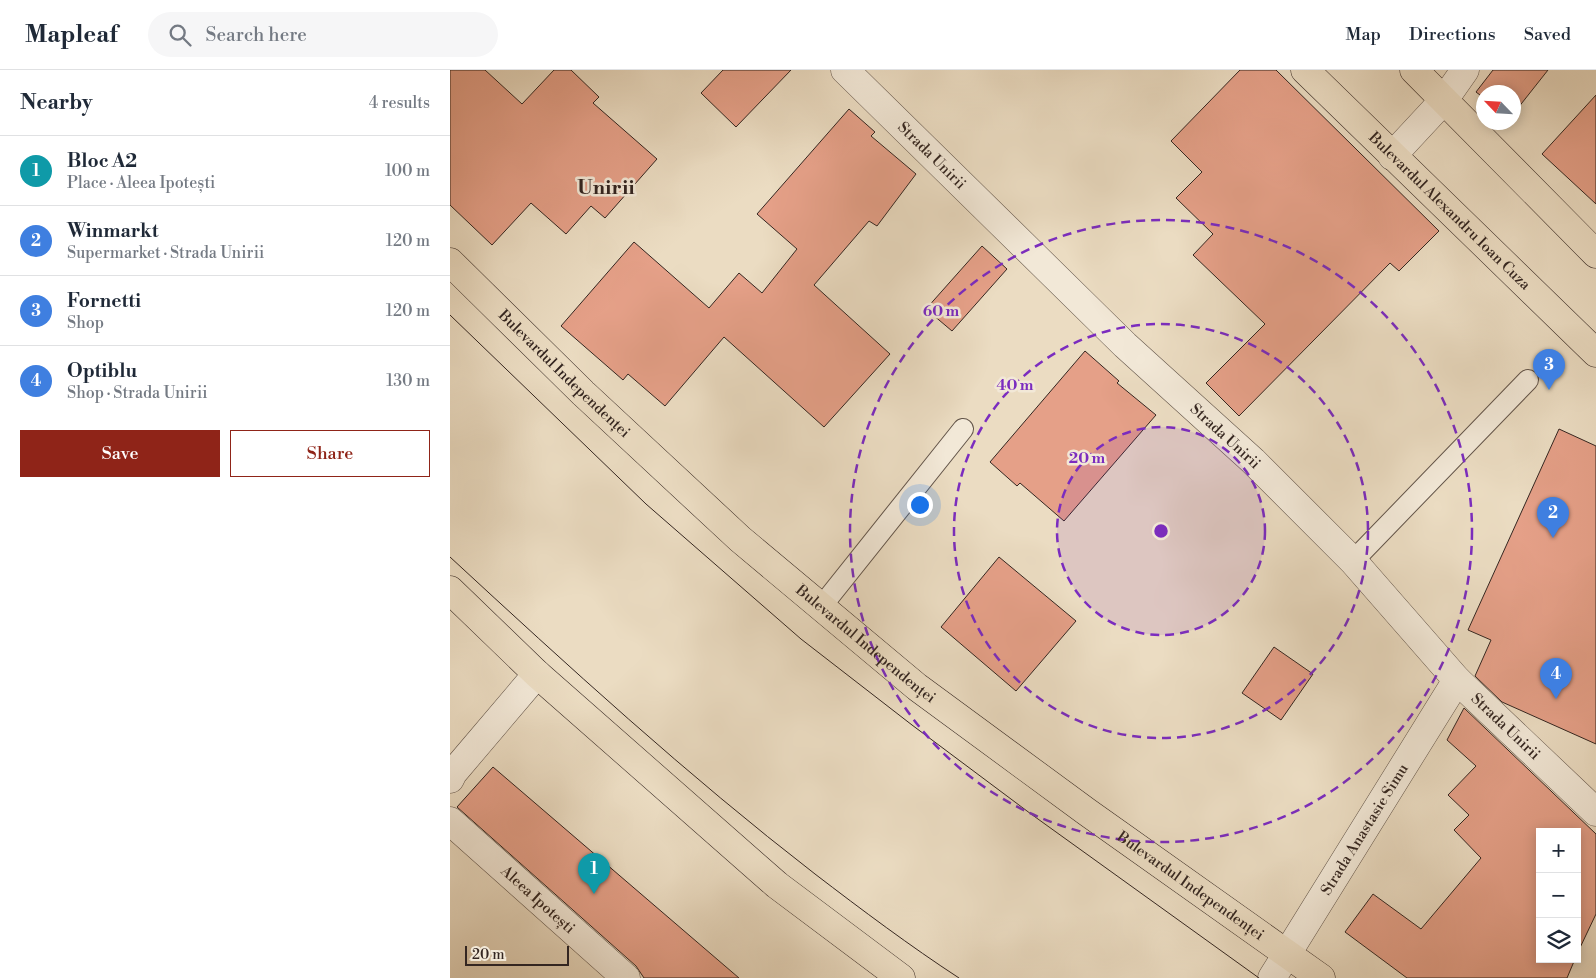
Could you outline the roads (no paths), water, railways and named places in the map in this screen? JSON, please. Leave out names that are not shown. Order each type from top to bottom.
[{"type":"main road","name":"Bulevardul Alexandru Ioan Cuza","points":[[1304,70],[1596,353]]},
{"type":"main road","points":[[1414,70],[1596,254]]},
{"type":"main road","name":"Bulevardul Independenței","points":[[450,262],[576,386],[740,539],[917,687],[1321,978]]},
{"type":"main road","points":[[450,590],[536,674],[777,885],[901,978]]},
{"type":"street","name":"Strada Unirii","points":[[845,70],[1126,345],[1253,460],[1353,561],[1457,680],[1596,812]]},
{"type":"street","points":[[1392,156],[1444,100],[1465,70]]},
{"type":"street","points":[[450,779],[536,674]]},
{"type":"street","name":"Strada Anastasie Simu","points":[[1272,978],[1457,680]]},
{"type":"street","name":"Aleea Ipotești","points":[[450,821],[626,978]]},
{"type":"lane","points":[[1353,561],[1528,380]]},
{"type":"lane","points":[[822,608],[963,429]]},
{"type":"tram line","points":[[450,315],[646,504],[801,639],[1031,814],[1259,978]]},
{"type":"tram line","points":[[450,557],[584,679],[721,798],[850,901],[904,941],[959,978]]},
{"type":"place","name":"Fornetti","points":[[1549,390]]},
{"type":"place","name":"Winmarkt","points":[[1553,538]]},
{"type":"place","name":"Optiblu","points":[[1556,699]]},
{"type":"place","name":"Bloc A2","points":[[594,894]]},
{"type":"district","name":"Unirii","points":[[606,187]]}]
